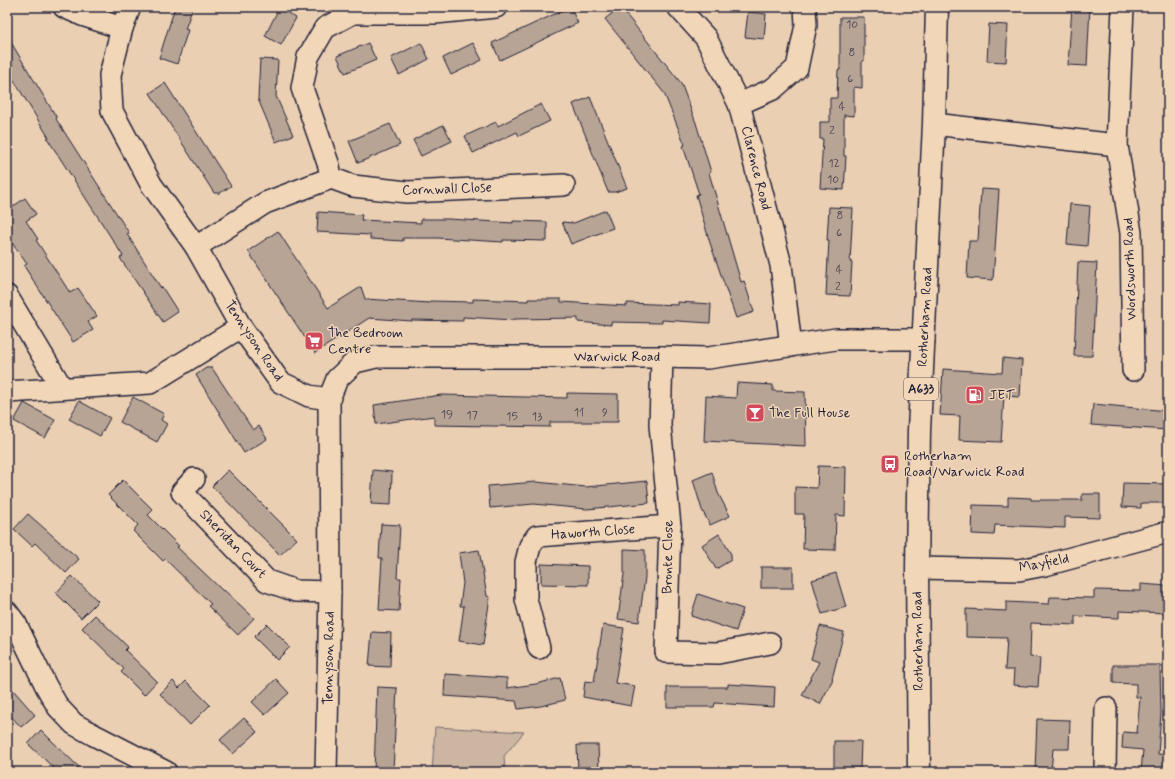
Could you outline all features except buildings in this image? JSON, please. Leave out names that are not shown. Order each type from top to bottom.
[{"type":"main road","name":"Rotherham Road","points":[[919,772],[917,568],[919,430],[934,124],[937,7]]},
{"type":"street","points":[[64,7],[82,15],[122,28]]},
{"type":"street","name":"Tennyson Road","points":[[130,7],[122,28],[110,74],[112,111],[151,184],[196,247],[241,327],[280,382],[309,396],[329,399],[330,592],[326,772]]},
{"type":"street","points":[[196,247],[265,203],[331,178],[329,166],[302,88],[308,57],[325,28],[353,13],[496,7]]},
{"type":"street","name":"Clarence Road","points":[[678,7],[706,38],[739,104],[780,265],[791,346]]},
{"type":"street","points":[[739,104],[773,89],[797,68],[806,25],[805,7]]},
{"type":"street","name":"Wordsworth Road","points":[[1123,7],[1118,145],[1131,233],[1133,370]]},
{"type":"street","points":[[934,124],[1118,145]]},
{"type":"street","name":"Cornwall Close","points":[[331,178],[353,186],[407,192],[564,185]]},
{"type":"street","points":[[7,296],[62,388]]},
{"type":"street","points":[[7,392],[150,383],[241,327]]},
{"type":"street","name":"Warwick Road","points":[[329,399],[337,379],[355,362],[376,356],[708,358],[836,339],[924,339]]},
{"type":"street","name":"Bronte Close","points":[[662,357],[660,425],[670,526],[666,652],[718,654],[770,643]]},
{"type":"street","name":"Sheridan Court","points":[[194,479],[182,492],[267,581],[296,591],[330,592]]},
{"type":"street","name":"Haworth Close","points":[[539,648],[526,600],[526,562],[530,546],[537,536],[670,526]]},
{"type":"street","name":"Mayfield","points":[[917,568],[1019,570],[1045,565],[1168,532]]},
{"type":"street","points":[[7,612],[16,624],[46,686],[58,707],[74,724],[94,736],[166,772]]},
{"type":"street","points":[[1105,772],[1106,708]]},
{"type":"shaded area","points":[[435,727],[524,732],[504,756],[505,772],[432,772]]},
{"type":"place","name":"The Bedroom Centre","points":[[314,341]]},
{"type":"place","name":"JET","points":[[975,395]]},
{"type":"place","name":"The Full House","points":[[755,413]]},
{"type":"place","name":"Rotherham Road/Warwick Road","points":[[890,464]]}]
